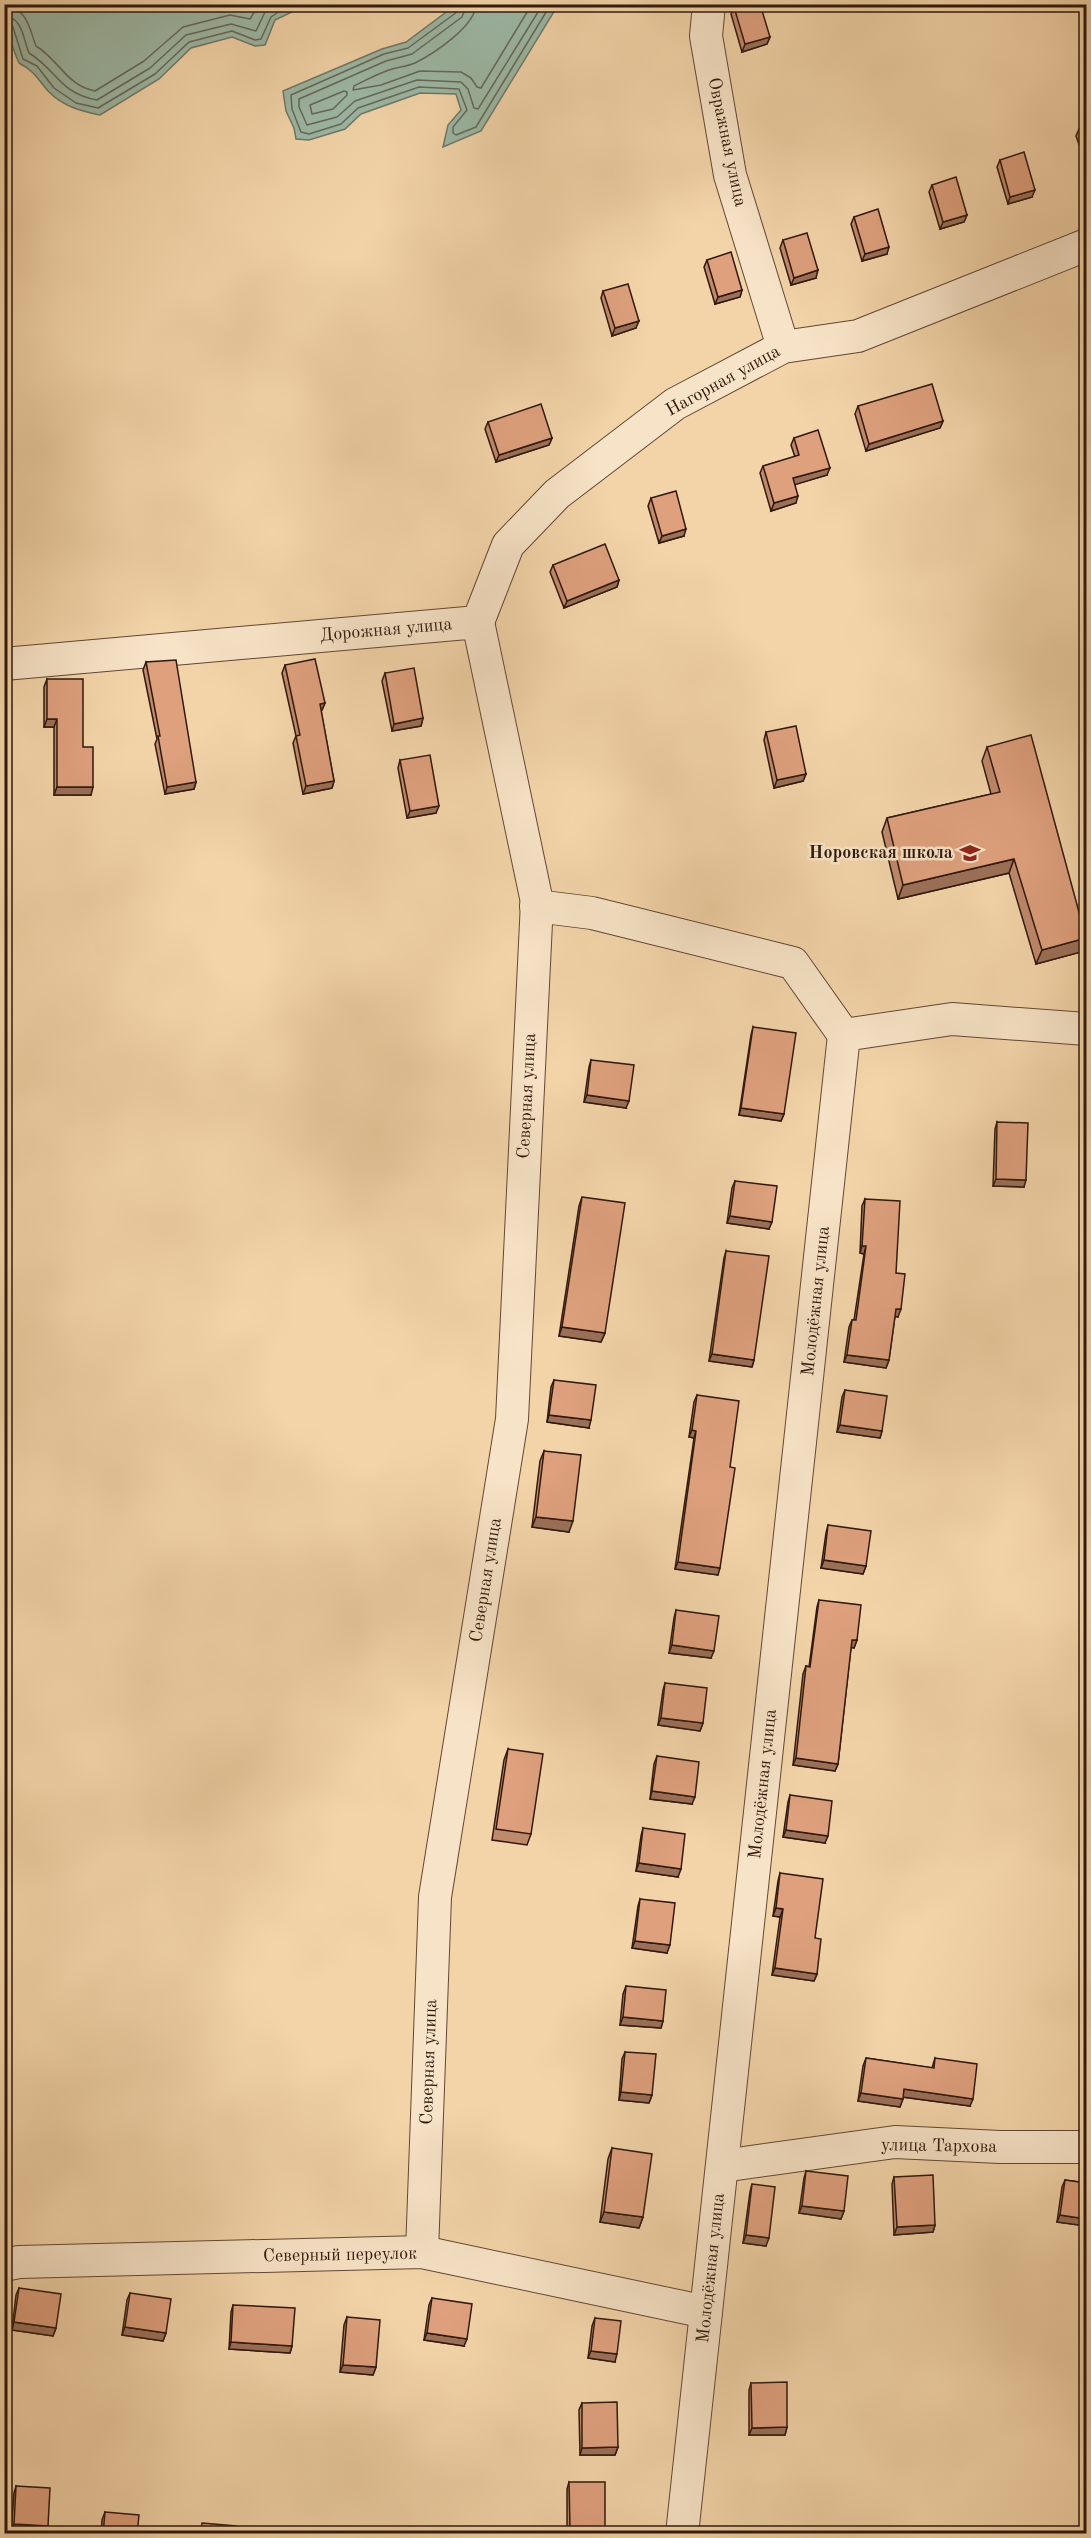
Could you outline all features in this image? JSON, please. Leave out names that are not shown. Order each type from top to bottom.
[{"type":"street","name":"Овражная улица","points":[[708,4],[706,36],[730,175],[783,347]]},
{"type":"street","name":"Нагорная улица","points":[[478,622],[508,545],[556,494],[675,404],[783,347],[858,336],[1086,245]]},
{"type":"street","name":"Дорожная улица","points":[[4,664],[478,622],[536,906]]},
{"type":"street","points":[[536,906],[592,912],[793,963],[844,1035],[952,1019],[1086,1029]]},
{"type":"street","name":"Северная улица","points":[[422,2252],[435,1898],[512,1419],[536,906]]},
{"type":"street","name":"Молодёжная улица","points":[[682,2534],[844,1035]]},
{"type":"street","name":"улица Тархова","points":[[722,2166],[896,2142],[1000,2147],[1086,2147]]},
{"type":"street","name":"Северный переулок","points":[[4,2265],[19,2262],[422,2252],[706,2312]]},
{"type":"water","points":[[457,4],[558,5],[481,131],[443,147],[448,125],[461,110],[456,94],[420,93],[361,114],[345,129],[309,140],[296,139],[294,128],[286,111],[283,91],[382,49],[406,42]]},
{"type":"water","points":[[4,5],[297,5],[292,12],[275,20],[265,45],[255,46],[232,37],[191,48],[159,79],[100,115],[79,110],[60,101],[33,73],[19,63],[7,28]]},
{"type":"building","points":[[743,4],[760,4],[770,37],[745,44],[734,7]]},
{"type":"building","points":[[1086,126],[1086,149],[1079,129]]},
{"type":"building","points":[[1024,152],[1035,190],[1010,197],[1000,160]]},
{"type":"building","points":[[956,177],[967,215],[943,222],[932,185]]},
{"type":"building","points":[[878,209],[889,247],[865,254],[854,217]]},
{"type":"building","points":[[807,233],[818,270],[794,278],[783,240]]},
{"type":"building","points":[[731,252],[742,290],[718,297],[707,260]]},
{"type":"building","points":[[628,284],[639,321],[615,328],[603,291]]},
{"type":"building","points":[[932,384],[943,421],[869,444],[858,406]]},
{"type":"building","points":[[541,404],[552,438],[499,455],[488,422]]},
{"type":"building","points":[[818,430],[830,468],[793,478],[798,496],[774,503],[763,466],[799,455],[794,438]]},
{"type":"building","points":[[676,491],[686,529],[662,536],[651,498]]},
{"type":"building","points":[[605,544],[619,580],[567,601],[553,565]]},
{"type":"building","points":[[315,659],[325,703],[320,704],[334,781],[306,786],[296,736],[300,735],[285,665]]},
{"type":"building","points":[[176,660],[196,782],[167,787],[146,662]]},
{"type":"building","points":[[414,668],[423,718],[394,724],[385,673]]},
{"type":"building","points":[[47,679],[83,679],[83,747],[93,747],[93,787],[57,787],[57,719],[47,719]]},
{"type":"building","points":[[796,726],[806,774],[777,780],[766,732]]},
{"type":"building","name":"Норовская школа","points":[[1031,735],[1086,938],[1042,950],[1014,859],[903,885],[887,818],[1000,792],[987,747]]},
{"type":"building","points":[[430,755],[439,806],[410,811],[400,760]]},
{"type":"building","points":[[753,1027],[796,1033],[784,1114],[741,1108]]},
{"type":"building","points":[[591,1060],[634,1065],[629,1101],[587,1095]]},
{"type":"building","points":[[997,1122],[1028,1123],[1026,1180],[996,1179]]},
{"type":"building","points":[[735,1181],[777,1186],[772,1222],[730,1216]]},
{"type":"building","points":[[582,1197],[625,1203],[605,1333],[562,1327]]},
{"type":"building","points":[[865,1199],[900,1201],[896,1273],[905,1274],[901,1309],[896,1309],[889,1360],[847,1355],[852,1320],[856,1320],[866,1246],[862,1246]]},
{"type":"building","points":[[726,1251],[769,1256],[754,1360],[712,1354]]},
{"type":"building","points":[[554,1380],[596,1385],[591,1420],[549,1415]]},
{"type":"building","points":[[845,1390],[887,1396],[882,1431],[840,1425]]},
{"type":"building","points":[[697,1395],[739,1401],[730,1467],[735,1468],[720,1568],[678,1562],[696,1431],[692,1430]]},
{"type":"building","points":[[544,1451],[581,1455],[573,1521],[536,1517]]},
{"type":"building","points":[[828,1525],[871,1531],[866,1566],[824,1560]]},
{"type":"building","points":[[819,1600],[861,1605],[857,1640],[852,1640],[838,1764],[796,1758],[806,1666],[810,1667]]},
{"type":"building","points":[[676,1610],[719,1616],[714,1651],[672,1645]]},
{"type":"building","points":[[665,1683],[707,1688],[703,1723],[661,1718]]},
{"type":"building","points":[[508,1749],[543,1754],[531,1834],[496,1829]]},
{"type":"building","points":[[657,1756],[699,1762],[695,1797],[652,1791]]},
{"type":"building","points":[[790,1795],[832,1801],[828,1836],[786,1830]]},
{"type":"building","points":[[643,1828],[685,1834],[681,1869],[639,1863]]},
{"type":"building","points":[[780,1873],[823,1879],[815,1938],[821,1939],[817,1974],[775,1968],[783,1909],[776,1908]]},
{"type":"building","points":[[640,1899],[675,1903],[670,1945],[635,1941]]},
{"type":"building","points":[[626,1986],[666,1990],[663,2021],[623,2017]]},
{"type":"building","points":[[625,2052],[656,2054],[652,2095],[621,2092]]},
{"type":"building","points":[[866,2058],[934,2068],[935,2058],[977,2064],[973,2099],[904,2089],[903,2099],[861,2093]]},
{"type":"building","points":[[612,2148],[652,2154],[643,2217],[604,2212]]},
{"type":"building","points":[[806,2171],[848,2176],[844,2211],[802,2206]]},
{"type":"building","points":[[933,2175],[935,2225],[897,2227],[894,2177]]},
{"type":"building","points":[[1065,2180],[1086,2183],[1086,2219],[1060,2215]]},
{"type":"building","points":[[752,2184],[775,2187],[769,2238],[746,2235]]},
{"type":"building","points":[[19,2288],[61,2294],[56,2328],[14,2322]]},
{"type":"building","points":[[130,2293],[171,2299],[166,2333],[125,2327]]},
{"type":"building","points":[[432,2298],[472,2304],[467,2339],[427,2333]]},
{"type":"building","points":[[233,2305],[295,2308],[292,2346],[231,2342]]},
{"type":"building","points":[[347,2317],[380,2320],[376,2367],[343,2365]]},
{"type":"building","points":[[595,2318],[621,2321],[617,2354],[591,2351]]},
{"type":"building","points":[[787,2382],[787,2427],[752,2428],[751,2383]]},
{"type":"building","points":[[617,2402],[618,2447],[582,2448],[582,2403]]},
{"type":"building","points":[[569,2482],[605,2482],[605,2527],[570,2527]]},
{"type":"building","points":[[16,2486],[50,2488],[48,2526],[14,2524]]},
{"type":"building","points":[[105,2512],[139,2515],[137,2534],[103,2534]]},
{"type":"building","points":[[202,2523],[236,2526],[235,2534],[201,2534]]},
{"type":"place","name":"Норовская школа","points":[[970,853]]}]
